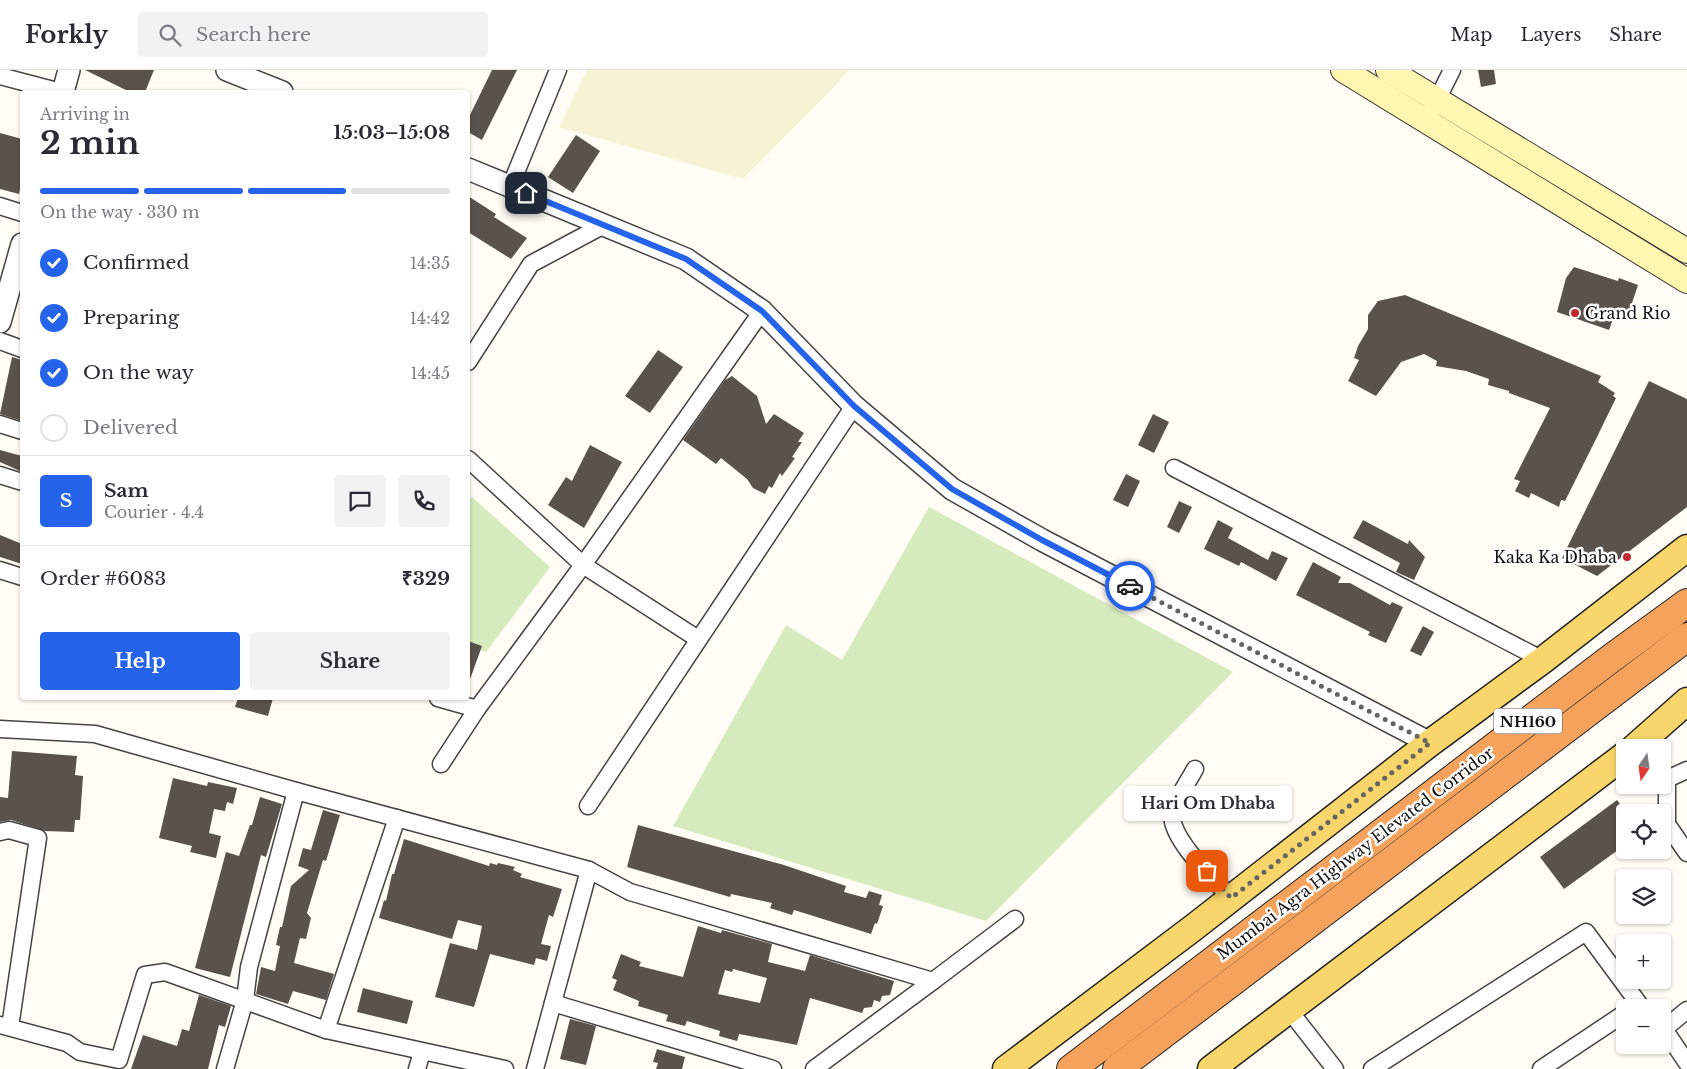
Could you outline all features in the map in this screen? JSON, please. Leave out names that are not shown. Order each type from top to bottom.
[{"type":"highway","name":"Mumbai Agra Highway Elevated Corridor","points":[[1071,1069],[1687,603]]},
{"type":"highway","name":"Mumbai Agra Highway Elevated Corridor","points":[[1116,1069],[1382,870],[1687,637]]},
{"type":"main road","points":[[1343,70],[1687,280]]},
{"type":"main road","points":[[1388,70],[1687,251]]},
{"type":"main road","points":[[1006,1069],[1687,548]]},
{"type":"main road","points":[[1644,739],[1687,701]]},
{"type":"main road","points":[[1212,1069],[1616,768]]},
{"type":"street","points":[[63,90],[69,70]]},
{"type":"street","points":[[227,70],[277,90]]},
{"type":"street","points":[[510,187],[558,70]]},
{"type":"street","points":[[1427,120],[1452,70]]},
{"type":"street","points":[[0,76],[54,90]]},
{"type":"street","points":[[470,170],[686,259],[762,311],[854,406],[952,489],[1042,540],[1430,743]]},
{"type":"street","points":[[0,206],[20,212]]},
{"type":"street","points":[[470,359],[531,264],[604,226]]},
{"type":"street","points":[[0,322],[20,255]]},
{"type":"street","points":[[441,764],[477,709],[582,565],[762,311]]},
{"type":"street","points":[[0,342],[20,348]]},
{"type":"street","points":[[588,806],[854,406]]},
{"type":"street","points":[[0,424],[20,430]]},
{"type":"street","points":[[470,461],[582,565],[698,638]]},
{"type":"street","points":[[1174,468],[1542,660]]},
{"type":"street","points":[[0,475],[20,481]]},
{"type":"street","points":[[0,570],[20,576]]},
{"type":"street","points":[[445,700],[477,709]]},
{"type":"street","points":[[0,729],[94,734],[589,870],[630,892],[933,982]]},
{"type":"street","points":[[1195,769],[1173,811],[1174,826],[1182,843],[1231,898]]},
{"type":"street","points":[[1671,776],[1687,770]]},
{"type":"street","points":[[225,1069],[245,1000],[249,967],[296,791]]},
{"type":"street","points":[[1666,794],[1667,824],[1687,854]]},
{"type":"street","points":[[326,1030],[397,818]]},
{"type":"street","points":[[0,832],[10,830],[38,838],[5,1026],[67,1043],[80,1052],[120,1060],[145,975],[165,972],[326,1030],[505,1069]]},
{"type":"street","points":[[535,1069],[589,870]]},
{"type":"street","points":[[814,1069],[1015,919]]},
{"type":"street","points":[[1372,1069],[1586,932],[1629,999]]},
{"type":"street","points":[[553,1003],[773,1069]]},
{"type":"street","points":[[1289,1010],[1335,1069]]},
{"type":"street","points":[[1671,1022],[1687,1010]]},
{"type":"street","points":[[1541,1069],[1616,1020]]},
{"type":"street","points":[[1671,1040],[1687,1063]]},
{"type":"street","points":[[417,1069],[422,1052]]},
{"type":"shaded area","points":[[587,70],[848,70],[836,85],[743,179],[559,127]]},
{"type":"green space","points":[[472,497],[550,567],[486,652],[470,647],[470,498]]},
{"type":"green space","points":[[929,507],[1233,672],[986,921],[673,826],[786,625],[842,660]]},
{"type":"building","points":[[85,70],[154,70],[146,90],[126,90]]},
{"type":"building","points":[[492,70],[517,70],[482,140],[470,133],[470,115]]},
{"type":"building","points":[[1478,70],[1494,70],[1496,84],[1481,87]]},
{"type":"building","points":[[0,133],[20,138],[20,189],[19,194],[0,189]]},
{"type":"building","points":[[576,135],[600,151],[573,193],[548,177]]},
{"type":"building","points":[[470,197],[496,214],[494,217],[527,238],[511,259],[470,233]]},
{"type":"building","points":[[1574,267],[1618,281],[1619,278],[1638,285],[1629,312],[1617,308],[1609,330],[1557,312],[1566,278]]},
{"type":"building","points":[[1405,295],[1601,376],[1598,382],[1615,393],[1613,396],[1616,398],[1597,437],[1565,501],[1561,500],[1559,507],[1531,493],[1529,498],[1515,491],[1520,481],[1514,479],[1550,408],[1509,393],[1509,391],[1488,385],[1489,379],[1466,371],[1436,366],[1437,361],[1424,354],[1401,362],[1376,396],[1348,381],[1359,360],[1354,358],[1358,346],[1368,329],[1368,315],[1378,301]]},
{"type":"building","points":[[658,350],[683,367],[650,413],[625,396]]},
{"type":"building","points":[[12,357],[20,359],[20,420],[0,414]]},
{"type":"building","points":[[732,376],[757,396],[766,424],[774,414],[804,433],[798,442],[802,442],[792,457],[795,458],[782,476],[780,473],[772,488],[769,486],[765,494],[753,488],[747,479],[721,458],[716,464],[683,440],[725,380]]},
{"type":"building","points":[[1649,381],[1687,399],[1687,507],[1597,576],[1562,558]]},
{"type":"building","points":[[1153,414],[1169,422],[1154,453],[1138,445]]},
{"type":"building","points":[[590,445],[622,462],[584,528],[548,505],[566,477],[572,481]]},
{"type":"building","points":[[0,450],[20,455],[20,471],[0,462]]},
{"type":"building","points":[[1126,474],[1140,481],[1128,507],[1113,500]]},
{"type":"building","points":[[1179,501],[1192,507],[1179,533],[1167,527]]},
{"type":"building","points":[[1218,520],[1233,528],[1228,538],[1268,560],[1272,551],[1288,558],[1276,581],[1241,562],[1239,566],[1204,549]]},
{"type":"building","points":[[1363,520],[1408,544],[1409,540],[1425,557],[1414,580],[1396,572],[1400,563],[1353,538]]},
{"type":"building","points":[[0,535],[20,543],[20,563],[0,557]]},
{"type":"building","points":[[1313,562],[1341,577],[1338,583],[1350,583],[1390,605],[1392,602],[1403,607],[1386,643],[1368,635],[1370,632],[1296,595]]},
{"type":"building","points":[[1423,626],[1434,632],[1421,656],[1410,651]]},
{"type":"building","points":[[470,642],[482,646],[470,679]]},
{"type":"building","points":[[237,700],[272,700],[268,716],[235,707]]},
{"type":"building","points":[[12,751],[77,756],[75,775],[83,776],[80,820],[75,820],[74,832],[45,831],[11,820],[0,822],[0,797],[8,798]]},
{"type":"building","points":[[173,778],[207,786],[208,782],[237,788],[233,804],[227,802],[225,811],[214,809],[209,833],[221,836],[216,858],[190,852],[192,846],[159,838]]},
{"type":"building","points":[[260,797],[282,804],[266,857],[261,855],[230,977],[195,968],[226,852],[239,856],[250,825],[252,825]]},
{"type":"building","points":[[1617,800],[1620,804],[1616,804],[1616,851],[1564,889],[1540,857]]},
{"type":"building","points":[[323,810],[340,815],[326,861],[323,860],[307,913],[311,918],[306,939],[300,938],[294,963],[334,974],[326,1000],[293,991],[288,1004],[256,994],[261,967],[275,971],[280,946],[276,945],[291,886],[309,870],[298,866],[303,848],[311,850]]},
{"type":"building","points":[[638,825],[784,865],[846,886],[844,892],[866,898],[869,891],[882,895],[879,905],[883,906],[877,924],[875,923],[871,934],[794,910],[792,915],[770,908],[772,903],[731,894],[730,897],[627,867]]},
{"type":"building","points":[[404,839],[489,866],[490,863],[497,865],[498,863],[515,867],[513,870],[522,874],[520,877],[562,889],[553,917],[549,915],[541,944],[551,946],[547,961],[536,958],[534,965],[490,954],[474,1007],[435,997],[450,943],[477,950],[482,926],[458,920],[452,939],[379,918],[384,900],[386,901],[392,874],[394,874]]},
{"type":"building","points":[[698,926],[721,933],[722,930],[772,944],[768,962],[805,971],[810,955],[894,981],[890,995],[882,996],[880,1002],[874,1000],[872,1007],[864,1008],[862,1013],[810,998],[797,1045],[739,1034],[737,1041],[719,1036],[720,1031],[687,1021],[685,1026],[666,1021],[668,1015],[638,1006],[639,1001],[613,990],[617,980],[612,978],[621,954],[641,962],[639,966],[683,977]],"holes":[[[733,969],[767,978],[760,1003],[718,994],[725,970],[732,972]]]},
{"type":"building","points":[[363,988],[413,1001],[407,1024],[357,1012]]},
{"type":"building","points":[[199,995],[231,1006],[225,1027],[219,1025],[208,1069],[131,1069],[143,1035],[177,1046],[182,1029],[189,1031]]},
{"type":"building","points":[[570,1019],[596,1026],[586,1065],[560,1059]]},
{"type":"building","points":[[657,1049],[685,1057],[682,1069],[656,1069],[658,1063],[653,1062]]},
{"type":"way so far","points":[[1130,586],[1430,743],[1231,898],[1207,871]]},
{"type":"place","name":"Grand Rio","points":[[1575,313]]},
{"type":"place","name":"Kaka Ka Dhaba","points":[[1627,557]]},
{"type":"place","name":"Hari Om Dhaba","points":[[1207,871]]},
{"type":"route","points":[[526,193],[686,259],[762,311],[854,406],[952,489],[1042,540],[1130,586]]}]
